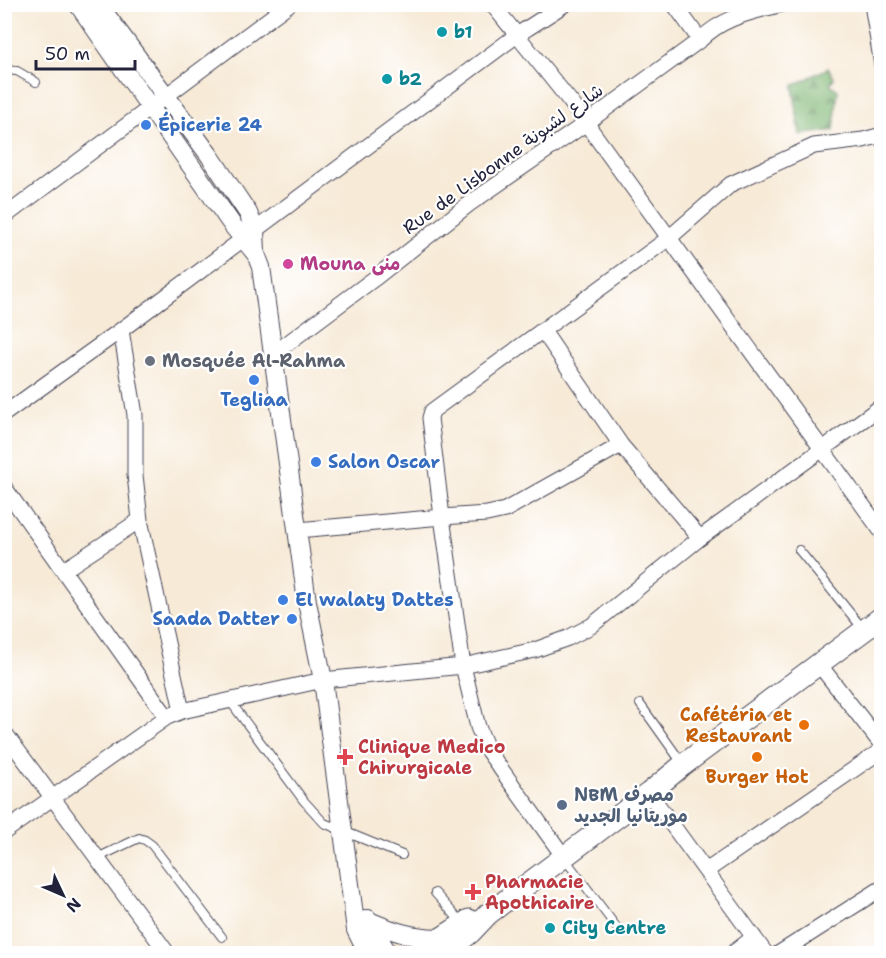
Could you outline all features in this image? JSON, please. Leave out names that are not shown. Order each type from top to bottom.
[{"type":"main road","points":[[417,954],[471,932],[488,914],[882,617]]},
{"type":"main road","points":[[441,946],[462,923],[488,914]]},
{"type":"street","points":[[78,4],[151,107],[249,234]]},
{"type":"street","points":[[98,4],[167,97],[248,213],[249,234],[261,267],[307,602],[323,680],[353,898],[363,925],[368,954]]},
{"type":"street","points":[[4,218],[289,4]]},
{"type":"street","points":[[492,4],[570,101],[882,532]]},
{"type":"street","points":[[4,414],[121,330],[517,35],[565,4]]},
{"type":"street","points":[[674,4],[700,40]]},
{"type":"street","name":"Rue de Lisbonne شارع لشبونة","points":[[273,354],[469,204],[585,124],[700,40],[712,28],[731,18],[782,4]]},
{"type":"street","points":[[872,4],[882,65]]},
{"type":"street","points":[[564,857],[488,751],[478,727],[463,666],[442,518],[430,418],[432,411],[669,238],[731,184],[814,146],[863,140],[882,135]]},
{"type":"street","points":[[121,330],[135,416],[135,475],[140,520],[182,711]]},
{"type":"street","points":[[543,331],[621,445],[700,538]]},
{"type":"street","points":[[4,832],[167,717],[182,711],[323,680],[463,666],[535,650],[568,638],[583,630],[700,538],[882,406]]},
{"type":"street","points":[[298,530],[487,514],[506,510],[621,445]]},
{"type":"street","points":[[4,487],[167,717]]},
{"type":"street","points":[[64,570],[140,520]]},
{"type":"street","points":[[818,663],[882,745]]},
{"type":"street","points":[[4,732],[168,954]]},
{"type":"street","points":[[706,871],[882,750]]},
{"type":"street","points":[[649,793],[766,954]]},
{"type":"street","points":[[778,954],[882,888]]},
{"type":"street","points":[[363,925],[441,946]]},
{"type":"street","points":[[359,954],[363,925]]},
{"type":"street","points":[[363,925],[388,954]]},
{"type":"street","points":[[732,954],[754,937]]},
{"type":"lane","points":[[4,70],[17,71],[36,82]]},
{"type":"lane","points":[[799,550],[864,631]]},
{"type":"lane","points":[[229,700],[304,801],[324,823],[402,855]]},
{"type":"lane","points":[[640,704],[683,765]]},
{"type":"lane","points":[[97,858],[139,838],[145,840],[152,845],[222,937]]},
{"type":"lane","points":[[564,857],[620,932]]},
{"type":"lane","points":[[435,893],[462,923]]},
{"type":"green space","points":[[828,68],[834,78],[830,84],[838,90],[834,130],[800,135],[793,86]]},
{"type":"place","name":"b1","points":[[442,32]]},
{"type":"place","name":"b2","points":[[387,79]]},
{"type":"place","name":"Épicerie 24","points":[[146,125]]},
{"type":"place","name":"Mouna منى","points":[[288,264]]},
{"type":"place","name":"Mosquée Al-Rahma","points":[[150,361]]},
{"type":"place","name":"Tegliaa","points":[[254,380]]},
{"type":"place","name":"Salon Oscar","points":[[316,462]]},
{"type":"place","name":"El walaty Dattes","points":[[283,600]]},
{"type":"place","name":"Saada Datter","points":[[292,619]]},
{"type":"place","name":"Cafétéria et Restaurant","points":[[804,725]]},
{"type":"place","name":"Clinique Medico Chirurgicale","points":[[345,757]]},
{"type":"place","name":"Burger Hot","points":[[757,757]]},
{"type":"place","name":"NBM مصرف موريتانيا الجديد","points":[[562,805]]},
{"type":"place","name":"Pharmacie Apothicaire","points":[[473,892]]},
{"type":"place","name":"City Centre","points":[[550,928]]}]
